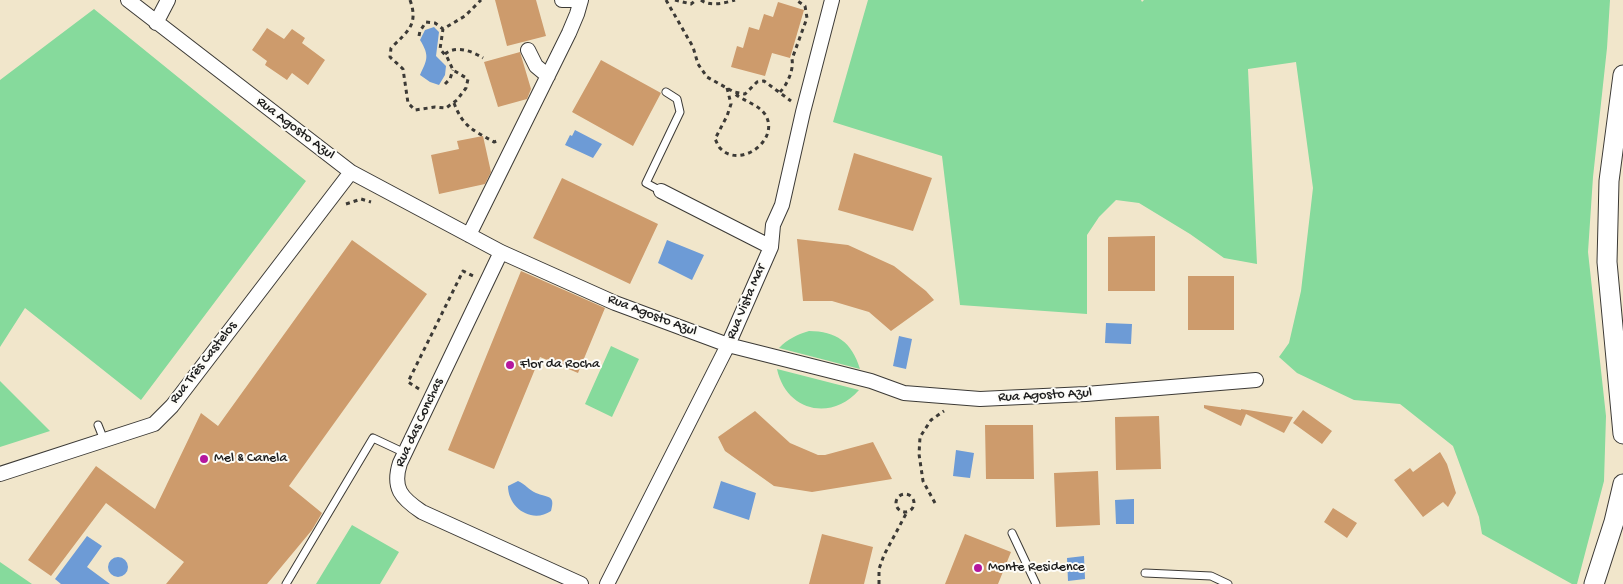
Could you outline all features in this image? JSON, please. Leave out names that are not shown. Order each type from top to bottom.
[{"type":"street","name":"Rua Agosto Azul","points":[[128,0],[351,172],[501,252],[615,303],[728,345],[871,381],[904,392],[980,399],[1086,394],[1256,380]]},
{"type":"street","points":[[156,23],[168,0]]},
{"type":"street","points":[[562,0],[574,0]]},
{"type":"street","points":[[469,235],[548,76],[577,14],[581,0]]},
{"type":"street","name":"Rua Vista Mar","points":[[607,584],[728,345],[771,246],[773,224],[782,205],[803,112],[832,0]]},
{"type":"street","points":[[528,50],[536,66],[548,76]]},
{"type":"street","points":[[1623,75],[1609,180],[1607,262],[1623,434]]},
{"type":"street","name":"Rua Três Castelos","points":[[0,474],[154,424],[163,416],[351,172]]},
{"type":"street","points":[[661,191],[771,246]]},
{"type":"street","name":"Rua das Conchas","points":[[501,252],[405,453],[397,474],[397,484],[401,494],[410,504],[422,512],[581,584]]},
{"type":"street","points":[[1594,584],[1614,522],[1623,484]]},
{"type":"lane","points":[[661,191],[646,182],[680,112],[676,100],[666,92]]},
{"type":"lane","points":[[98,425],[104,441]]},
{"type":"lane","points":[[286,584],[373,438],[405,453]]},
{"type":"lane","points":[[1012,533],[1036,584]]},
{"type":"lane","points":[[1145,573],[1211,576],[1228,584]]},
{"type":"path","points":[[410,0],[414,18],[410,30],[391,48],[390,57],[403,69],[408,103],[415,110],[435,107],[446,108],[454,103],[466,88],[468,79],[453,70],[445,54],[440,49],[443,29]]},
{"type":"path","points":[[443,29],[465,16],[481,0]]},
{"type":"path","points":[[666,0],[693,47],[698,64],[707,77],[728,88],[742,99],[757,106],[767,118],[769,131],[759,147],[744,156],[734,156],[721,150],[715,140],[731,104],[728,88]]},
{"type":"path","points":[[675,0],[691,4],[696,0]]},
{"type":"path","points":[[701,0],[704,3],[716,4],[735,0]]},
{"type":"path","points":[[780,92],[785,86],[793,65],[792,59],[807,18],[805,6],[796,0]]},
{"type":"path","points":[[419,36],[426,22],[435,23],[443,29]]},
{"type":"path","points":[[445,54],[450,50],[461,49],[476,53],[483,58]]},
{"type":"path","points":[[445,84],[450,79],[453,70]]},
{"type":"path","points":[[734,92],[745,94],[757,82],[764,81],[803,112]]},
{"type":"path","points":[[454,103],[459,116],[469,128],[494,142],[510,138],[520,131]]},
{"type":"path","points":[[343,206],[349,202],[361,199],[376,203]]},
{"type":"path","points":[[417,398],[420,389],[408,382],[463,271],[473,276],[476,269]]},
{"type":"path","points":[[935,503],[923,481],[919,454],[920,437],[931,420],[944,411],[950,396]]},
{"type":"path","points":[[879,584],[880,568],[884,555],[907,512],[912,508],[913,499],[908,494],[900,495],[896,499],[896,507],[901,511],[907,512]]},
{"type":"green space","points":[[868,0],[1141,0],[1142,2],[1144,0],[1610,0],[1607,48],[1593,177],[1588,252],[1606,416],[1604,481],[1577,584],[1572,584],[1482,534],[1479,517],[1453,446],[1400,404],[1354,400],[1297,373],[1279,357],[1289,343],[1301,291],[1313,188],[1296,62],[1248,69],[1257,264],[1224,258],[1190,234],[1139,203],[1116,200],[1099,217],[1087,235],[1087,314],[960,305],[942,156],[833,122]]},
{"type":"green space","points":[[94,9],[306,181],[141,400],[25,308],[0,347],[0,80]]},
{"type":"green space","points":[[809,331],[827,333],[842,340],[857,360],[860,369],[779,348],[792,338]]},
{"type":"green space","points":[[611,346],[639,359],[612,417],[585,404]]},
{"type":"green space","points":[[777,369],[859,390],[848,400],[836,406],[811,407],[800,403],[790,394],[782,383]]},
{"type":"green space","points":[[0,381],[50,431],[0,447]]},
{"type":"green space","points":[[352,525],[399,552],[380,584],[316,584]]},
{"type":"green space","points":[[0,562],[32,584],[0,584]]},
{"type":"water","points":[[434,27],[439,32],[436,56],[446,66],[445,75],[439,85],[430,82],[420,75],[426,54],[420,40],[425,30]]},
{"type":"water","points":[[575,130],[602,144],[593,158],[565,145]]},
{"type":"water","points":[[667,240],[704,255],[692,280],[658,263]]},
{"type":"water","points":[[1106,323],[1132,324],[1131,344],[1105,343]]},
{"type":"water","points":[[899,336],[912,339],[906,369],[893,366]]},
{"type":"water","points":[[956,450],[974,453],[970,478],[953,476]]},
{"type":"water","points":[[518,481],[534,492],[550,498],[552,502],[551,511],[544,515],[536,516],[522,512],[512,501],[509,494],[508,486]]},
{"type":"water","points":[[721,481],[756,493],[749,520],[713,508]]},
{"type":"water","points":[[1134,499],[1134,524],[1116,524],[1115,500]]},
{"type":"water","points":[[87,536],[102,546],[87,567],[110,584],[61,584],[55,579]]},
{"type":"water","points":[[1084,556],[1085,579],[1068,581],[1067,558]]},
{"type":"water","points":[[118,557],[125,560],[128,567],[125,574],[118,577],[111,574],[108,567],[111,560]]},
{"type":"building","points":[[495,0],[536,0],[546,36],[507,46]]},
{"type":"building","points":[[778,2],[804,10],[790,58],[772,53],[765,76],[731,67],[737,46],[743,48],[749,27],[759,30],[764,14],[773,17]]},
{"type":"building","points":[[267,28],[284,39],[292,29],[305,38],[302,43],[325,60],[308,85],[292,73],[287,80],[265,65],[267,61],[252,50]]},
{"type":"building","points":[[520,52],[531,89],[527,99],[498,107],[484,62]]},
{"type":"building","points":[[601,60],[661,93],[633,146],[572,112]]},
{"type":"building","points":[[483,136],[491,172],[485,184],[439,194],[431,155],[459,149],[457,141]]},
{"type":"building","points":[[854,153],[932,178],[913,231],[838,210]]},
{"type":"building","points":[[562,178],[658,224],[630,284],[533,238]]},
{"type":"building","points":[[1155,236],[1155,291],[1108,291],[1108,237]]},
{"type":"building","points":[[797,239],[848,245],[894,266],[926,291],[934,300],[891,331],[869,312],[832,301],[803,301]]},
{"type":"building","points":[[352,240],[427,294],[289,486],[322,513],[312,530],[267,584],[166,584],[184,562],[106,503],[51,576],[28,560],[96,466],[155,509],[201,413],[218,426]]},
{"type":"building","name":"Flor da Rocha","points":[[521,271],[605,308],[578,373],[540,357],[494,469],[448,450]]},
{"type":"building","points":[[1188,276],[1234,276],[1234,330],[1188,330]]},
{"type":"building","points":[[1204,405],[1293,417],[1284,433],[1246,414],[1241,426],[1204,408]]},
{"type":"building","points":[[1303,410],[1332,431],[1322,444],[1293,423]]},
{"type":"building","points":[[755,411],[790,443],[818,455],[825,455],[873,442],[892,479],[812,492],[774,486],[725,451],[718,437]]},
{"type":"building","points":[[1159,416],[1161,469],[1116,470],[1115,417]]},
{"type":"building","points":[[985,425],[1033,425],[1034,479],[986,479]]},
{"type":"building","points":[[1440,452],[1447,464],[1456,493],[1448,507],[1443,502],[1423,517],[1394,480],[1410,468],[1413,472]]},
{"type":"building","points":[[1098,471],[1100,525],[1056,527],[1054,473]]},
{"type":"building","points":[[1333,508],[1357,523],[1347,538],[1324,522]]},
{"type":"building","points":[[822,534],[873,547],[864,584],[809,584]]},
{"type":"building","name":"Monte Residence","points":[[965,534],[1011,552],[998,584],[945,584]]},
{"type":"place","name":"Flor da Rocha","points":[[510,365]]},
{"type":"place","name":"Mel & Canela","points":[[204,459]]},
{"type":"place","name":"Monte Residence","points":[[978,568]]}]
